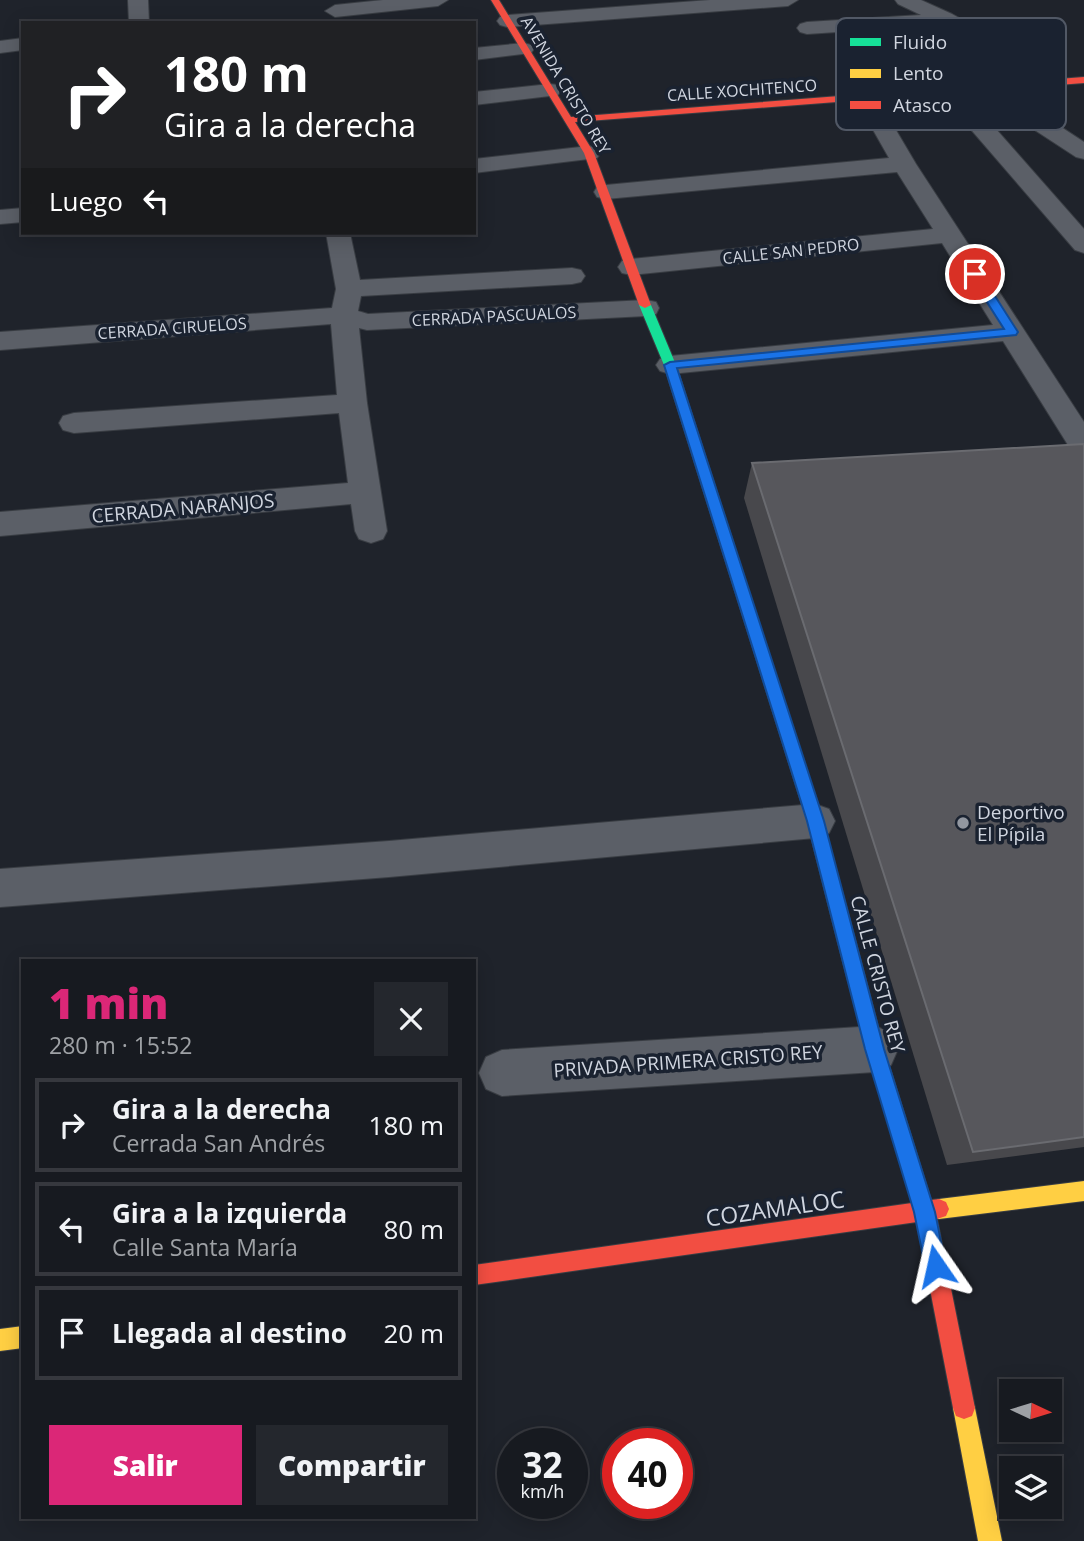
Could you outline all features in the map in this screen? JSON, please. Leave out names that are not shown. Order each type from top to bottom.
[{"type":"street","points":[[138,0],[139,21]]},
{"type":"street","points":[[335,11],[438,0]]},
{"type":"street","name":"AVENIDA CRISTO REY","points":[[495,0],[589,153],[606,192],[646,308]]},
{"type":"street","points":[[508,21],[788,0]]},
{"type":"street","points":[[911,2],[958,0]]},
{"type":"street","points":[[911,2],[945,18]]},
{"type":"street","points":[[807,29],[836,27]]},
{"type":"street","points":[[0,47],[21,44]]},
{"type":"street","points":[[476,54],[524,49]]},
{"type":"street","name":"CALLE XOCHITENCO","points":[[1066,81],[1084,80]]},
{"type":"street","points":[[476,99],[550,90]]},
{"type":"street","name":"CALLE XOCHITENCO","points":[[569,120],[836,100]]},
{"type":"street","points":[[885,130],[1084,446]]},
{"type":"street","points":[[984,130],[1084,245]]},
{"type":"street","points":[[1050,130],[1084,152]]},
{"type":"street","points":[[476,166],[589,153]]},
{"type":"street","points":[[606,192],[904,163]]},
{"type":"street","points":[[0,217],[21,215]]},
{"type":"street","points":[[338,235],[347,302],[352,403],[372,531]]},
{"type":"street","name":"CALLE SAN PEDRO","points":[[631,267],[950,235]]},
{"type":"street","points":[[347,302],[572,276]]},
{"type":"street","name":"CERRADA PASCUALOS","points":[[347,302],[367,322],[646,308]]},
{"type":"street","name":"CERRADA CIRUELOS","points":[[0,341],[347,302]]},
{"type":"street","name":"CALLE CRISTO REY","points":[[646,308],[670,365],[815,821],[875,1049],[925,1212],[990,1541]]},
{"type":"street","points":[[670,365],[1012,332]]},
{"type":"street","points":[[74,423],[352,403]]},
{"type":"street","name":"CERRADA NARANJOS","points":[[0,524],[367,492]]},
{"type":"street","points":[[0,888],[389,859],[815,821]]},
{"type":"street","name":"PRIVADA PRIMERA CRISTO REY","points":[[502,1073],[875,1049]]},
{"type":"street","name":"COZAMALOC","points":[[476,1275],[825,1223],[1084,1191]]},
{"type":"street","points":[[0,1340],[21,1337]]},
{"type":"building","name":"Deportivo El Pípila","points":[[1084,444],[1084,1137],[973,1152],[752,463]]},
{"type":"traffic: fast","points":[[645,305],[670,365],[752,623]]},
{"type":"traffic: slow","points":[[752,623],[815,821],[847,943]]},
{"type":"traffic: slow","points":[[939,1209],[1084,1191]]},
{"type":"traffic: slow","points":[[0,1340],[21,1337]]},
{"type":"traffic: slow","points":[[964,1408],[990,1541]]},
{"type":"traffic: jam","points":[[495,0],[589,153],[645,305]]},
{"type":"traffic: jam","points":[[1066,81],[1084,80]]},
{"type":"traffic: jam","points":[[569,120],[836,99]]},
{"type":"traffic: jam","points":[[847,943],[875,1049],[925,1212],[964,1408]]},
{"type":"traffic: jam","points":[[476,1275],[939,1209]]},
{"type":"place","name":"Deportivo El Pípila","points":[[963,823]]},
{"type":"route","points":[[936,1266],[925,1212],[875,1049],[815,821],[670,365],[1012,332],[975,274]]}]
